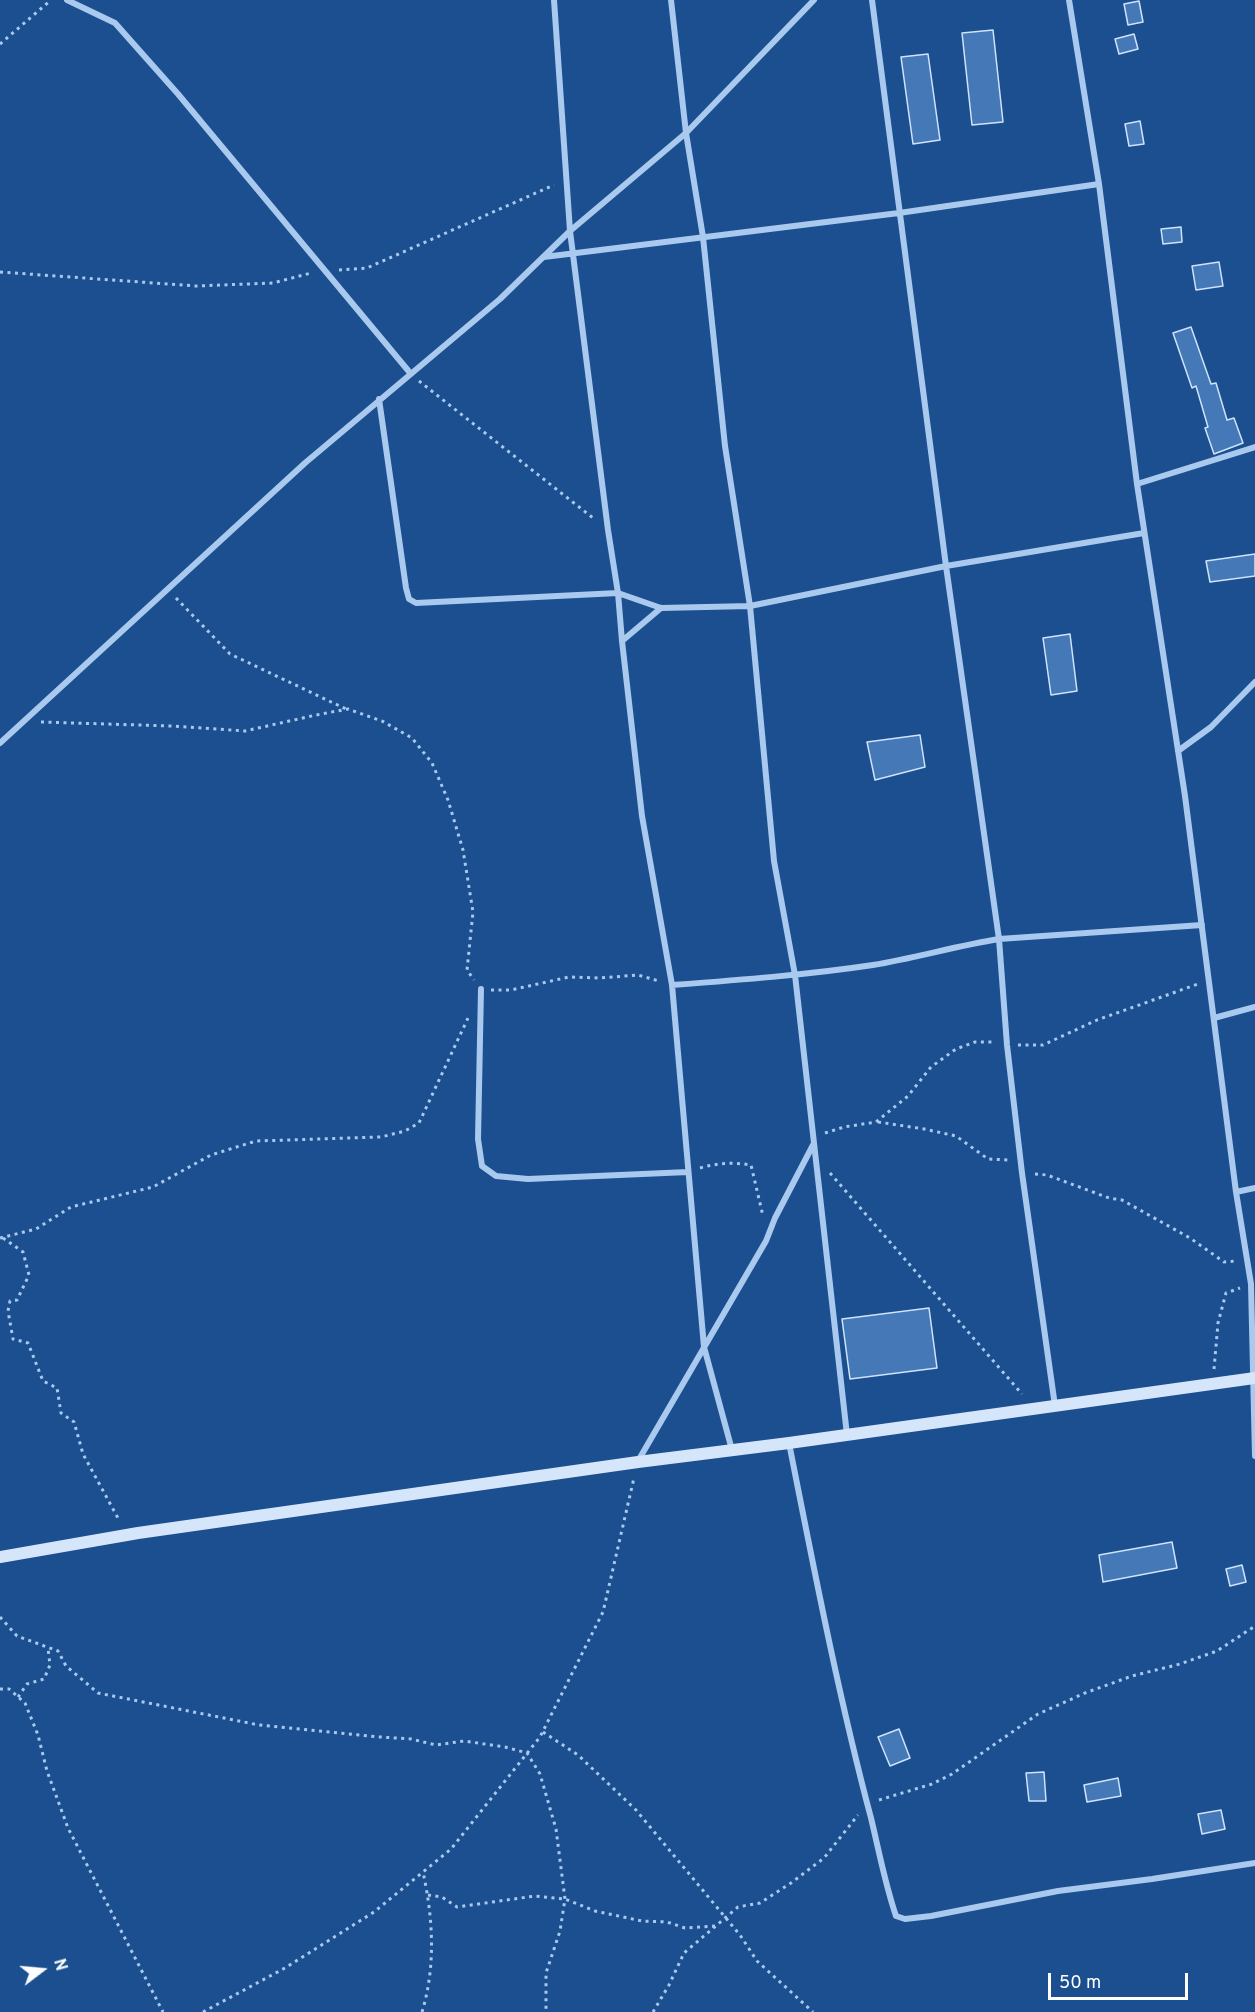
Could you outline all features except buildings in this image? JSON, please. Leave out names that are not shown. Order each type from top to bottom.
[{"type":"main road","points":[[0,1557],[127,1535],[638,1462],[1055,1407],[1254,1378]]},
{"type":"street","points":[[67,0],[115,23],[178,94],[411,374]]},
{"type":"street","points":[[554,0],[570,231],[618,593],[642,816],[672,985],[704,1347],[732,1450]]},
{"type":"street","points":[[671,0],[686,133],[703,237],[725,446],[750,606],[774,861],[795,975],[847,1435]]},
{"type":"street","points":[[0,744],[305,463],[500,299],[570,231],[686,133],[814,0]]},
{"type":"street","points":[[872,0],[946,566],[999,939],[1007,1045],[1022,1173],[1055,1407]]},
{"type":"street","points":[[1069,0],[1099,184],[1137,484],[1178,751],[1236,1192],[1251,1284],[1255,1456]]},
{"type":"street","points":[[544,257],[899,213],[1099,184]]},
{"type":"street","points":[[379,399],[409,599],[416,603],[618,593],[661,608],[750,606],[946,566],[1144,532]]},
{"type":"street","points":[[1137,484],[1255,447]]},
{"type":"street","points":[[622,640],[661,608]]},
{"type":"street","points":[[1178,751],[1211,727],[1241,699],[1255,682]]},
{"type":"street","points":[[672,985],[795,975],[872,965],[999,939],[1202,925]]},
{"type":"street","points":[[481,990],[478,1139],[482,1166],[496,1176],[528,1179],[688,1172]]},
{"type":"street","points":[[1214,1018],[1255,1007]]},
{"type":"street","points":[[638,1462],[766,1241],[775,1218],[813,1144]]},
{"type":"street","points":[[1236,1192],[1255,1188]]},
{"type":"street","points":[[789,1443],[825,1627],[886,1883],[896,1916],[905,1919],[931,1916],[1058,1891],[1255,1863]]},
{"type":"path","points":[[0,44],[51,0]]},
{"type":"path","points":[[0,272],[196,286],[273,283],[324,270],[367,268],[566,180]]},
{"type":"path","points":[[411,374],[608,530]]},
{"type":"path","points":[[168,590],[230,654],[348,709],[382,721],[412,738],[432,763],[448,800],[464,850],[473,912],[467,970],[481,990]]},
{"type":"path","points":[[24,722],[171,726],[245,731],[348,709]]},
{"type":"path","points":[[481,990],[511,990],[569,977],[600,978],[638,975],[672,985]]},
{"type":"path","points":[[2,1238],[36,1229],[71,1208],[153,1187],[212,1155],[256,1141],[381,1137],[405,1131],[419,1123],[481,990]]},
{"type":"path","points":[[876,1122],[956,1136],[988,1159],[1008,1160],[1022,1173],[1047,1175],[1108,1198],[1122,1200],[1191,1238],[1224,1262],[1248,1261]]},
{"type":"path","points":[[815,1155],[1035,1409]]},
{"type":"path","points":[[688,1172],[711,1165],[737,1162],[751,1165],[763,1214],[766,1241]]},
{"type":"path","points":[[2,1238],[23,1252],[29,1275],[17,1300],[10,1301],[8,1311],[13,1339],[28,1343],[43,1381],[57,1388],[61,1413],[74,1422],[83,1454],[127,1535]]},
{"type":"path","points":[[1212,1385],[1218,1323],[1226,1293],[1251,1284]]},
{"type":"path","points":[[203,2012],[285,1968],[374,1912],[451,1849],[527,1753],[543,1732],[603,1612],[638,1462]]},
{"type":"path","points":[[0,1617],[17,1636],[58,1652],[66,1666],[98,1693],[259,1725],[411,1739],[436,1745],[464,1740],[527,1753],[540,1774],[556,1829],[565,1899],[560,1931],[546,1972],[546,2012]]},
{"type":"path","points":[[653,2012],[684,1953],[738,1907],[760,1902],[791,1883],[824,1858],[867,1804],[932,1784],[952,1774],[1038,1714],[1085,1693],[1132,1676],[1180,1664],[1217,1651],[1255,1626]]},
{"type":"path","points":[[18,1697],[27,1684],[44,1679],[50,1665],[48,1648]]},
{"type":"path","points":[[0,1689],[9,1689],[25,1703],[38,1735],[47,1771],[68,1828],[163,2012]]},
{"type":"path","points":[[543,1732],[578,1755],[636,1810],[740,1935],[757,1961],[813,2012]]},
{"type":"path","points":[[422,2012],[432,1958],[430,1905],[423,1872]]},
{"type":"path","points":[[428,1895],[442,1898],[457,1907],[535,1896],[565,1899],[595,1911],[642,1921],[667,1922],[685,1928],[715,1926]]}]
